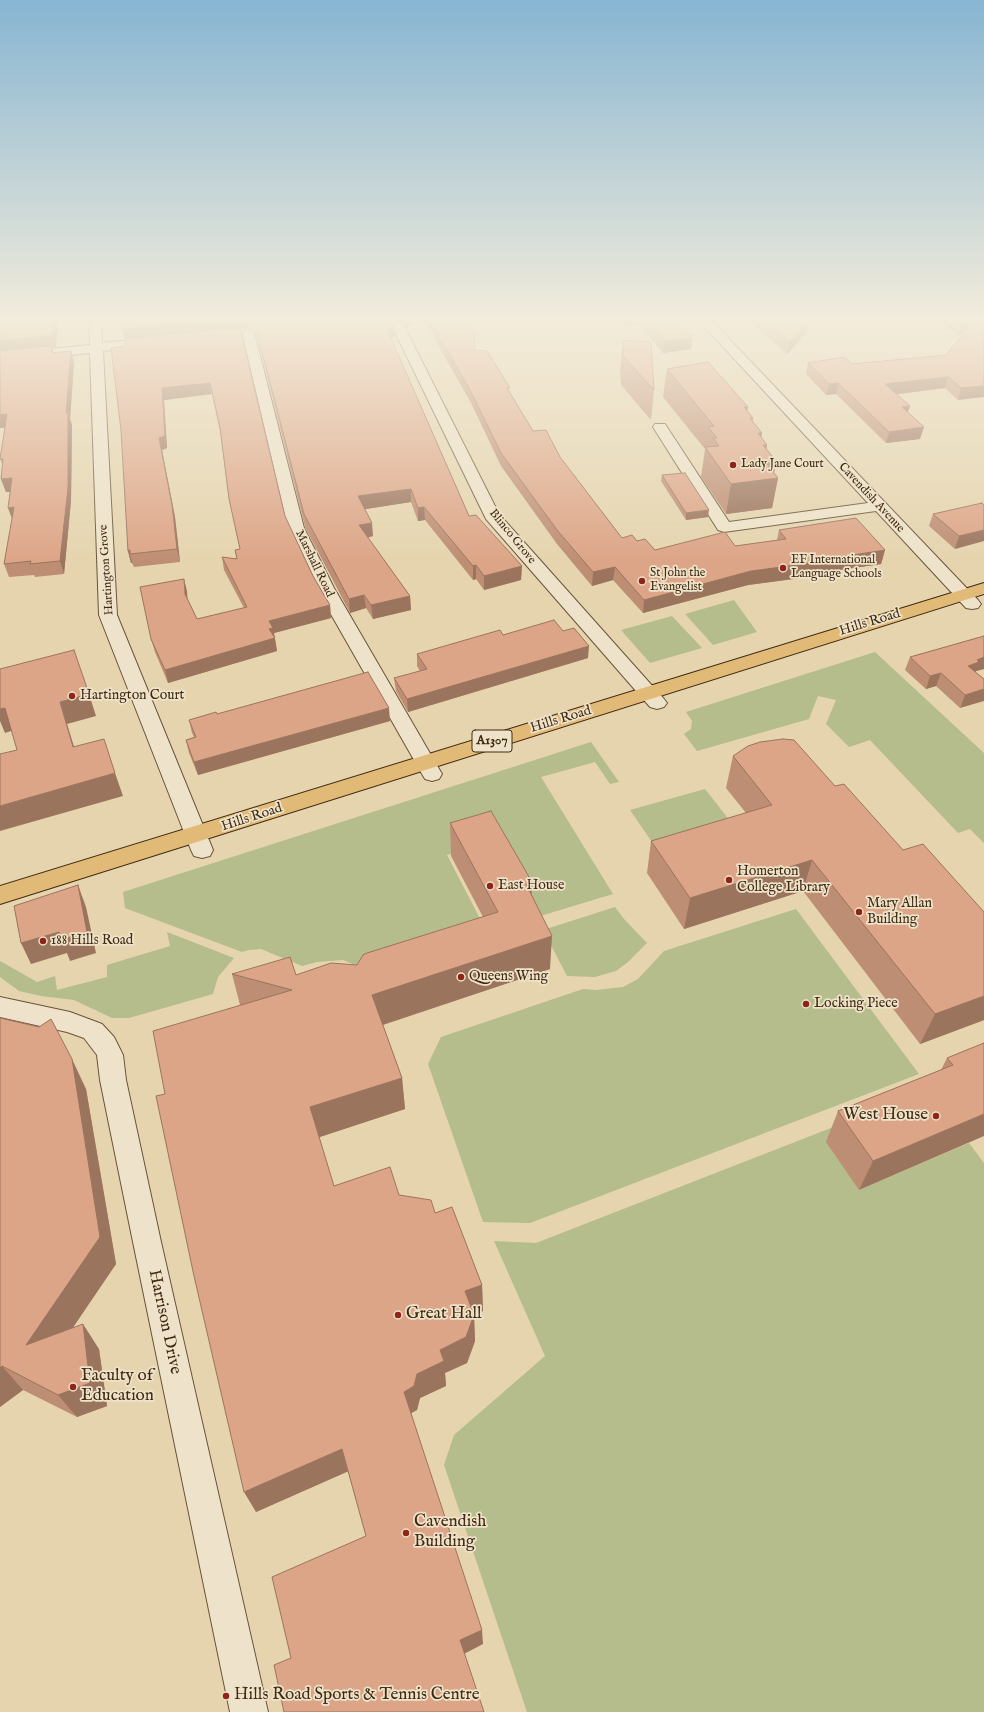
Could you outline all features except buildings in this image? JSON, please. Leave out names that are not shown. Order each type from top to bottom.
[{"type":"main road","name":"Hills Road","points":[[0,895],[199,843],[429,768],[967,599],[984,588]]},
{"type":"street","name":"Hartington Grove","points":[[98,402],[108,615],[199,843]]},
{"type":"street","name":"Marshall Road","points":[[265,402],[296,528],[325,588],[429,768]]},
{"type":"street","name":"Blinco Grove","points":[[436,402],[492,516],[652,698]]},
{"type":"street","name":"Cavendish Avenue","points":[[781,402],[967,599]]},
{"type":"street","points":[[660,427],[724,527],[878,506]]},
{"type":"street","name":"Harrison Drive","points":[[0,1007],[70,1022],[93,1031],[106,1045],[110,1056],[113,1080],[147,1242],[248,1712]]},
{"type":"green space","points":[[734,600],[757,632],[713,645],[685,614]]},
{"type":"green space","points":[[672,616],[702,648],[650,663],[621,630]]},
{"type":"green space","points":[[875,652],[984,753],[984,843],[970,829],[958,833],[870,740],[849,747],[826,724],[836,700],[818,696],[809,719],[697,751],[684,734],[691,729],[692,721],[686,712]]},
{"type":"green space","points":[[591,742],[619,782],[610,784],[595,762],[541,777],[613,894],[537,917],[494,841],[447,855],[488,934],[360,975],[355,965],[343,960],[317,962],[302,966],[261,949],[242,952],[125,908],[123,892]]},
{"type":"green space","points":[[705,789],[738,831],[661,855],[630,810]]},
{"type":"green space","points":[[615,907],[624,919],[647,943],[628,962],[616,971],[595,977],[567,976],[543,930]]},
{"type":"green space","points":[[796,909],[919,1074],[530,1223],[483,1222],[428,1064],[441,1037],[583,989],[596,990],[623,987],[638,979],[664,951]]},
{"type":"green space","points":[[167,932],[234,958],[218,977],[213,994],[129,1018],[112,1018],[74,1000],[41,996],[19,991],[0,977],[0,961],[37,982],[55,976],[57,990],[107,977],[107,965],[170,946]]},
{"type":"green space","points":[[931,1089],[859,1190],[969,1143],[984,1163],[984,1712],[527,1712],[444,1465],[454,1435],[545,1356],[494,1241],[536,1243]]},
{"type":"place","name":"Lady Jane Court","points":[[733,465]]},
{"type":"place","name":"EF International Language Schools","points":[[783,568]]},
{"type":"place","name":"St John the Evangelist","points":[[642,581]]},
{"type":"place","name":"Hartington Court","points":[[72,696]]},
{"type":"place","name":"Homerton College Library","points":[[729,880]]},
{"type":"place","name":"East House","points":[[490,886]]},
{"type":"place","name":"Mary Allan Building","points":[[859,912]]},
{"type":"place","name":"188 Hills Road","points":[[43,941]]},
{"type":"place","name":"Queens Wing","points":[[461,977]]},
{"type":"place","name":"Locking Piece","points":[[806,1004]]},
{"type":"place","name":"West House","points":[[936,1116]]},
{"type":"place","name":"Great Hall","points":[[398,1315]]},
{"type":"place","name":"Faculty of Education","points":[[73,1387]]},
{"type":"place","name":"Cavendish Building","points":[[406,1533]]},
{"type":"place","name":"Hills Road Sports & Tennis Centre","points":[[226,1696]]}]
